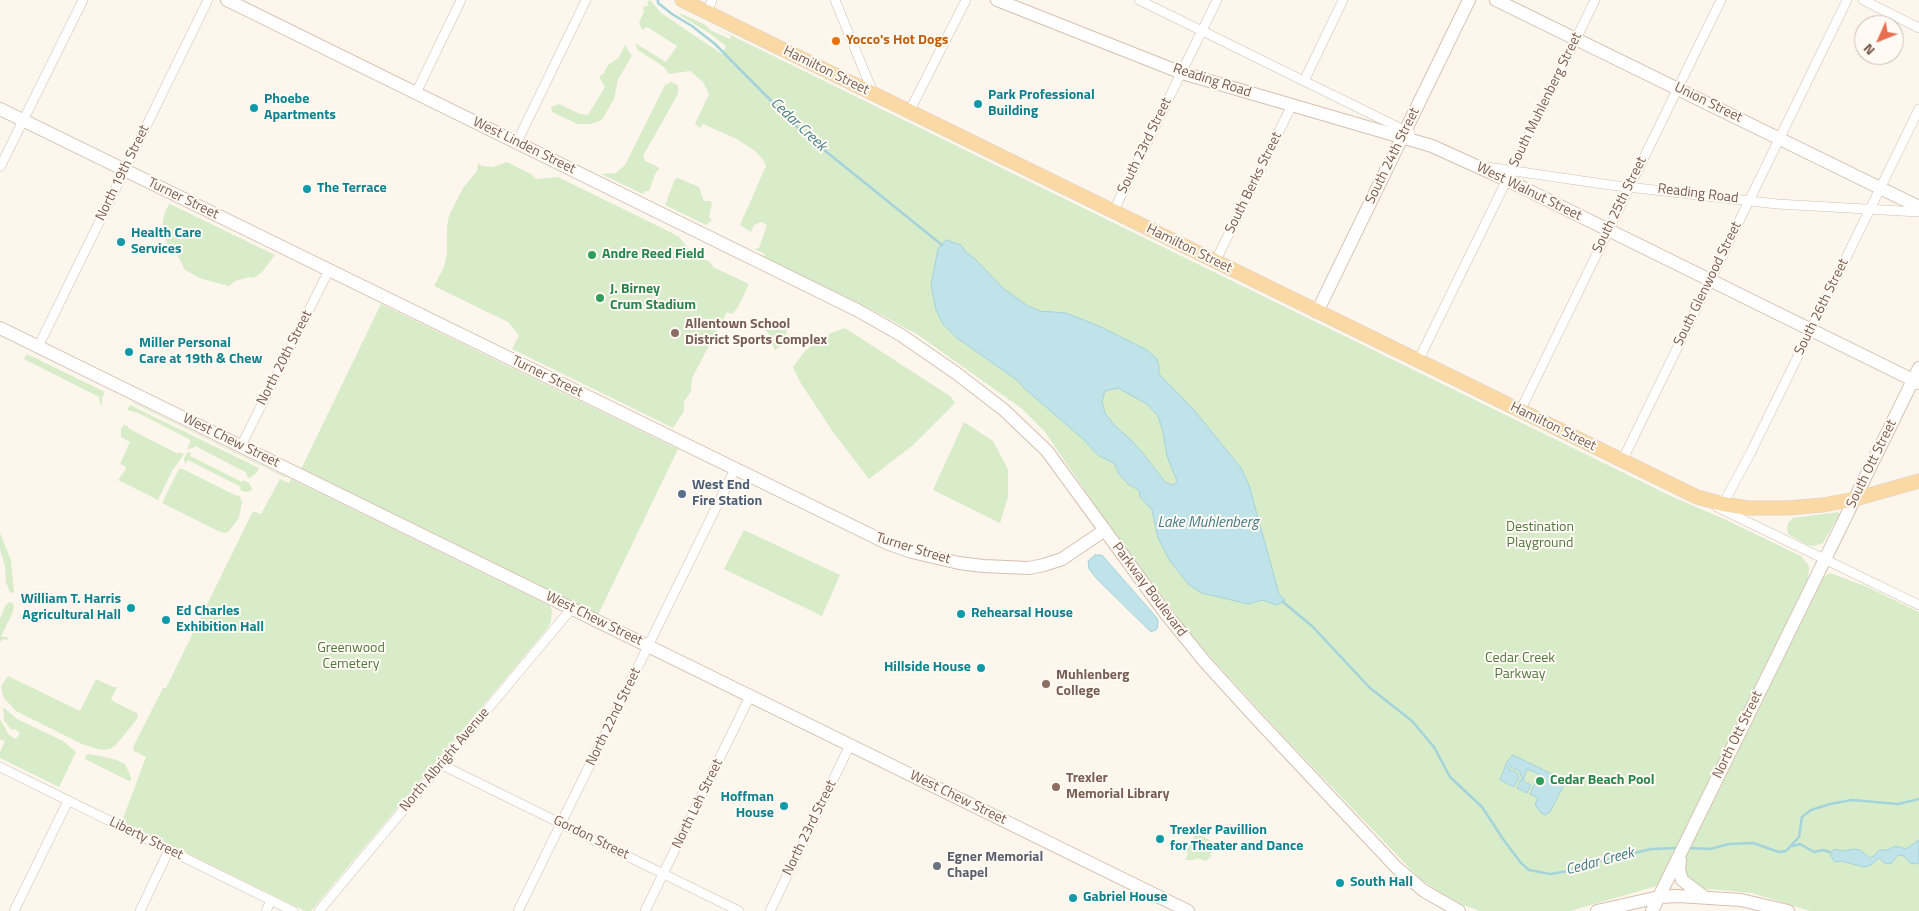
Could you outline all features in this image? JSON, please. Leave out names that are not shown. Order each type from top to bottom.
[{"type":"main road","name":"Hamilton Street","points":[[683,0],[710,6],[874,95],[1697,497],[1748,508],[1788,508],[1823,505],[1855,499],[1919,481]]},
{"type":"street","points":[[0,167],[83,0]]},
{"type":"street","name":"North 19th Street","points":[[38,347],[208,0]]},
{"type":"street","name":"West Linden Street","points":[[227,0],[822,292]]},
{"type":"street","points":[[416,93],[461,0]]},
{"type":"street","points":[[516,142],[586,0]]},
{"type":"street","points":[[835,0],[874,95]]},
{"type":"street","points":[[909,112],[966,0]]},
{"type":"street","name":"Reading Road","points":[[997,0],[1182,73],[1292,105],[1404,134],[1432,146]]},
{"type":"street","points":[[1139,0],[1304,81],[1404,134]]},
{"type":"street","name":"South 23rd Street","points":[[1113,212],[1217,0]]},
{"type":"street","points":[[1304,81],[1343,0]]},
{"type":"street","name":"South 24th Street","points":[[1317,312],[1469,0]]},
{"type":"street","name":"Union Street","points":[[1496,0],[1919,207]]},
{"type":"street","name":"South Muhlenberg Street","points":[[1418,361],[1595,0]]},
{"type":"street","name":"South 25th Street","points":[[1520,411],[1721,0]]},
{"type":"street","name":"South Glenwood Street","points":[[1622,461],[1847,0]]},
{"type":"street","points":[[1862,0],[1919,28]]},
{"type":"street","name":"South Berks Street","points":[[1215,262],[1292,105]]},
{"type":"street","name":"Turner Street","points":[[0,109],[890,544],[959,563],[1029,568],[1062,559],[1105,530]]},
{"type":"street","name":"South 26th Street","points":[[1723,504],[1751,452],[1919,109]]},
{"type":"street","name":"West Walnut Street","points":[[1432,146],[1477,166],[1509,176],[1608,230],[1916,382]]},
{"type":"street","name":"Reading Road","points":[[1509,176],[1630,186],[1807,206],[1919,212]]},
{"type":"street","name":"North 20th Street","points":[[241,446],[330,270]]},
{"type":"street","name":"Parkway Boulevard","points":[[822,292],[877,320],[956,372],[1004,410],[1048,451],[1185,638],[1256,718],[1396,867],[1424,891],[1459,911]]},
{"type":"street","name":"West Chew Street","points":[[0,328],[1188,911]]},
{"type":"street","name":"South Ott Street","points":[[1824,560],[1916,382],[1919,368]]},
{"type":"street","name":"North 22nd Street","points":[[518,911],[735,469]]},
{"type":"street","name":"Hamilton Street","points":[[1697,497],[1919,605]]},
{"type":"street","name":"North Ott Street","points":[[1652,911],[1824,560]]},
{"type":"street","name":"North Albright Avenue","points":[[319,911],[572,608]]},
{"type":"street","name":"North Leh Street","points":[[645,911],[750,696]]},
{"type":"street","name":"North 23rd Street","points":[[770,911],[850,744]]},
{"type":"street","name":"Gordon Street","points":[[442,765],[739,911]]},
{"type":"street","name":"Liberty Street","points":[[0,767],[293,911]]},
{"type":"street","points":[[14,911],[68,801]]},
{"type":"street","points":[[140,911],[169,850]]},
{"type":"street","points":[[1680,855],[1679,870],[1682,880],[1703,896]]},
{"type":"street","points":[[1597,911],[1660,897],[1703,896],[1741,900],[1782,910]]},
{"type":"street","points":[[266,911],[271,900]]},
{"type":"green space","name":"Cedar Creek Parkway","points":[[650,0],[661,13],[722,54],[726,46],[681,16],[680,13],[730,39],[731,36],[706,23],[1675,498],[1801,556],[1809,566],[1808,579],[1657,886],[1570,911],[1480,911],[1460,904],[1419,878],[1281,734],[1205,651],[1105,520],[1045,432],[1021,408],[918,335],[876,312],[752,252],[765,256],[765,254],[754,249],[759,248],[767,225],[761,222],[754,225],[751,232],[740,225],[766,166],[764,161],[755,151],[737,139],[703,124],[700,128],[695,124],[709,94],[703,82],[690,71],[669,74],[664,67],[638,50],[635,43],[666,62],[677,46],[647,27],[642,30],[639,22],[644,12],[643,7],[649,5],[647,2]]},
{"type":"green space","points":[[625,45],[632,56],[618,79],[614,99],[602,120],[591,124],[577,124],[552,112],[551,107],[559,104],[580,114],[588,115],[605,87],[599,77],[604,73],[607,66],[619,57]]},
{"type":"green space","points":[[671,82],[678,85],[678,94],[643,156],[645,161],[659,169],[655,174],[649,191],[645,191],[643,194],[601,174],[616,173],[625,165],[665,85]]},
{"type":"green space","name":"J. Birney Crum Stadium","points":[[507,162],[531,174],[536,179],[558,177],[670,232],[679,237],[691,252],[710,262],[713,267],[749,284],[738,307],[732,314],[727,312],[692,378],[691,391],[684,402],[684,411],[673,428],[512,349],[519,335],[508,322],[434,286],[444,267],[447,253],[449,216],[463,188],[477,171],[478,163],[482,166],[493,167]]},
{"type":"green space","points":[[678,178],[699,187],[703,199],[710,201],[712,204],[709,217],[712,220],[706,225],[665,205],[675,179]]},
{"type":"green space","points":[[169,204],[275,255],[262,272],[254,278],[249,277],[235,281],[229,286],[202,279],[185,270],[174,248],[167,245],[163,221]]},
{"type":"green space","points":[[381,304],[678,449],[598,615],[301,469]]},
{"type":"green space","points":[[763,326],[766,329],[772,330],[773,328],[788,327],[781,346],[775,350],[768,337],[770,335],[761,329]]},
{"type":"green space","points":[[845,328],[950,396],[955,403],[913,445],[869,479],[833,432],[800,382],[793,367],[804,352],[816,342],[831,333]]},
{"type":"green space","points":[[27,354],[105,392],[102,398],[102,406],[99,397],[24,359]]},
{"type":"green space","points":[[133,403],[286,477],[286,478]]},
{"type":"green space","points":[[130,405],[259,468],[257,472],[250,478],[246,475],[247,473],[195,446],[187,449],[191,440],[138,413],[127,410]]},
{"type":"green space","points":[[964,422],[993,441],[1008,469],[1008,497],[1000,523],[933,490]]},
{"type":"green space","points":[[124,425],[178,454],[179,452],[184,454],[172,471],[158,500],[118,480],[126,469],[125,466],[120,464],[130,442],[121,437],[121,429]]},
{"type":"green space","points":[[188,452],[191,453],[190,456],[242,482],[243,480],[249,483],[252,488],[251,491],[245,492],[240,490],[241,487],[188,460],[185,464],[184,458]]},
{"type":"green space","points":[[179,469],[183,469],[240,497],[242,502],[239,518],[228,532],[218,531],[162,503]]},
{"type":"green space","name":"Greenwood Cemetery","points":[[280,479],[289,483],[291,479],[550,606],[552,611],[551,621],[547,629],[311,911],[305,911],[122,821],[146,757],[134,751],[133,747],[163,688],[166,688],[253,511],[261,514]]},
{"type":"green space","points":[[1838,512],[1840,514],[1823,543],[1814,546],[1807,545],[1788,534],[1788,523],[1793,518]]},
{"type":"green space","points":[[744,530],[840,575],[822,616],[724,569]]},
{"type":"green space","points":[[0,533],[11,560],[14,593],[10,592],[6,583],[5,566],[0,550]]},
{"type":"green space","points":[[1830,573],[1865,586],[1919,612],[1919,911],[1810,911],[1752,893],[1691,886],[1682,865],[1824,577]]},
{"type":"green space","points":[[11,602],[14,605],[13,612],[1,636],[9,638],[8,640],[3,639],[0,642],[0,619],[5,606]]},
{"type":"green space","points":[[8,676],[80,711],[96,679],[117,687],[111,700],[138,714],[137,719],[116,745],[110,749],[101,750],[82,744],[16,711],[4,698],[2,692],[1,686]]},
{"type":"green space","points":[[3,707],[17,719],[63,741],[76,752],[59,787],[0,758],[0,752],[5,741],[0,739],[0,719],[9,735],[16,739],[20,733],[15,729],[12,730],[4,721]]},
{"type":"green space","points":[[86,755],[114,759],[125,764],[131,780],[129,781],[85,759]]},
{"type":"green space","points":[[1196,833],[1215,843],[1210,854],[1211,856],[1206,861],[1196,858],[1195,860],[1185,860],[1188,854],[1186,852]]},
{"type":"water","name":"Lake Muhlenberg","points":[[946,240],[961,245],[1004,289],[1028,306],[1040,311],[1066,313],[1099,326],[1147,350],[1156,358],[1159,365],[1159,374],[1194,410],[1241,468],[1249,485],[1279,594],[1285,600],[1277,605],[1262,600],[1248,604],[1202,593],[1189,585],[1170,561],[1158,538],[1152,510],[1140,497],[1139,490],[1129,485],[1119,474],[1114,463],[1099,456],[1082,438],[1017,380],[957,338],[943,324],[936,310],[931,285],[938,249]],"holes":[[[1118,388],[1147,404],[1158,416],[1167,456],[1177,481],[1173,485],[1166,483],[1141,451],[1115,426],[1105,413],[1102,402],[1105,391]]]},
{"type":"water","points":[[1095,555],[1102,555],[1157,618],[1157,629],[1151,632],[1097,579],[1089,569],[1088,561]]},
{"type":"water","points":[[1513,755],[1566,781],[1550,812],[1545,815],[1535,805],[1538,798],[1530,794],[1539,774],[1527,769],[1523,781],[1531,785],[1527,793],[1517,788],[1522,778],[1519,771],[1509,766],[1507,768],[1517,773],[1519,778],[1514,787],[1500,780],[1507,762]]},
{"type":"water","points":[[1919,840],[1919,863],[1917,864],[1910,863],[1904,856],[1898,855],[1891,864],[1884,863],[1879,858],[1871,865],[1864,867],[1841,861],[1835,862],[1830,855],[1834,849],[1842,851],[1855,849],[1860,850],[1870,858],[1879,850],[1888,850],[1895,846],[1906,849]]},
{"type":"waterway","name":"Cedar Creek","points":[[658,0],[658,3],[672,14],[692,26],[715,44],[803,133],[942,245]]},
{"type":"waterway","name":"Cedar Creek","points":[[1283,602],[1312,626],[1370,688],[1412,721],[1434,747],[1450,777],[1482,807],[1503,839],[1521,863],[1529,870],[1550,874],[1568,871],[1584,863],[1592,863],[1651,849],[1678,848]]},
{"type":"waterway","name":"Cedar Creek","points":[[1689,848],[1710,849],[1729,844],[1753,843],[1779,852],[1786,851],[1799,837],[1802,817],[1811,810],[1852,800],[1898,804],[1919,799]]},
{"type":"waterway","points":[[1793,846],[1800,844],[1814,852],[1823,850],[1830,852]]},
{"type":"place","name":"Yocco's Hot Dogs","points":[[836,41]]},
{"type":"place","name":"Park Professional Building","points":[[978,104]]},
{"type":"place","name":"Phoebe Apartments","points":[[254,108]]},
{"type":"place","name":"The Terrace","points":[[307,189]]},
{"type":"place","name":"Health Care Services","points":[[121,242]]},
{"type":"place","name":"Andre Reed Field","points":[[592,255]]},
{"type":"place","name":"J. Birney Crum Stadium","points":[[600,298]]},
{"type":"place","name":"Allentown School District Sports Complex","points":[[675,333]]},
{"type":"place","name":"Miller Personal Care at 19th & Chew","points":[[129,352]]},
{"type":"place","name":"West End Fire Station","points":[[682,494]]},
{"type":"place","name":"William T. Harris Agricultural Hall","points":[[131,608]]},
{"type":"place","name":"Rehearsal House","points":[[961,614]]},
{"type":"place","name":"Ed Charles Exhibition Hall","points":[[166,620]]},
{"type":"place","name":"Hillside House","points":[[981,668]]},
{"type":"place","name":"Muhlenberg College","points":[[1046,684]]},
{"type":"place","name":"Cedar Beach Pool","points":[[1540,781]]},
{"type":"place","name":"Trexler Memorial Library","points":[[1056,787]]},
{"type":"place","name":"Hoffman House","points":[[784,806]]},
{"type":"place","name":"Trexler Pavillion for Theater and Dance","points":[[1160,839]]},
{"type":"place","name":"Egner Memorial Chapel","points":[[937,866]]},
{"type":"place","name":"South Hall","points":[[1340,883]]},
{"type":"place","name":"Gabriel House","points":[[1073,898]]},
{"type":"park label","name":"Destination Playground","points":[[1540,536]]}]
